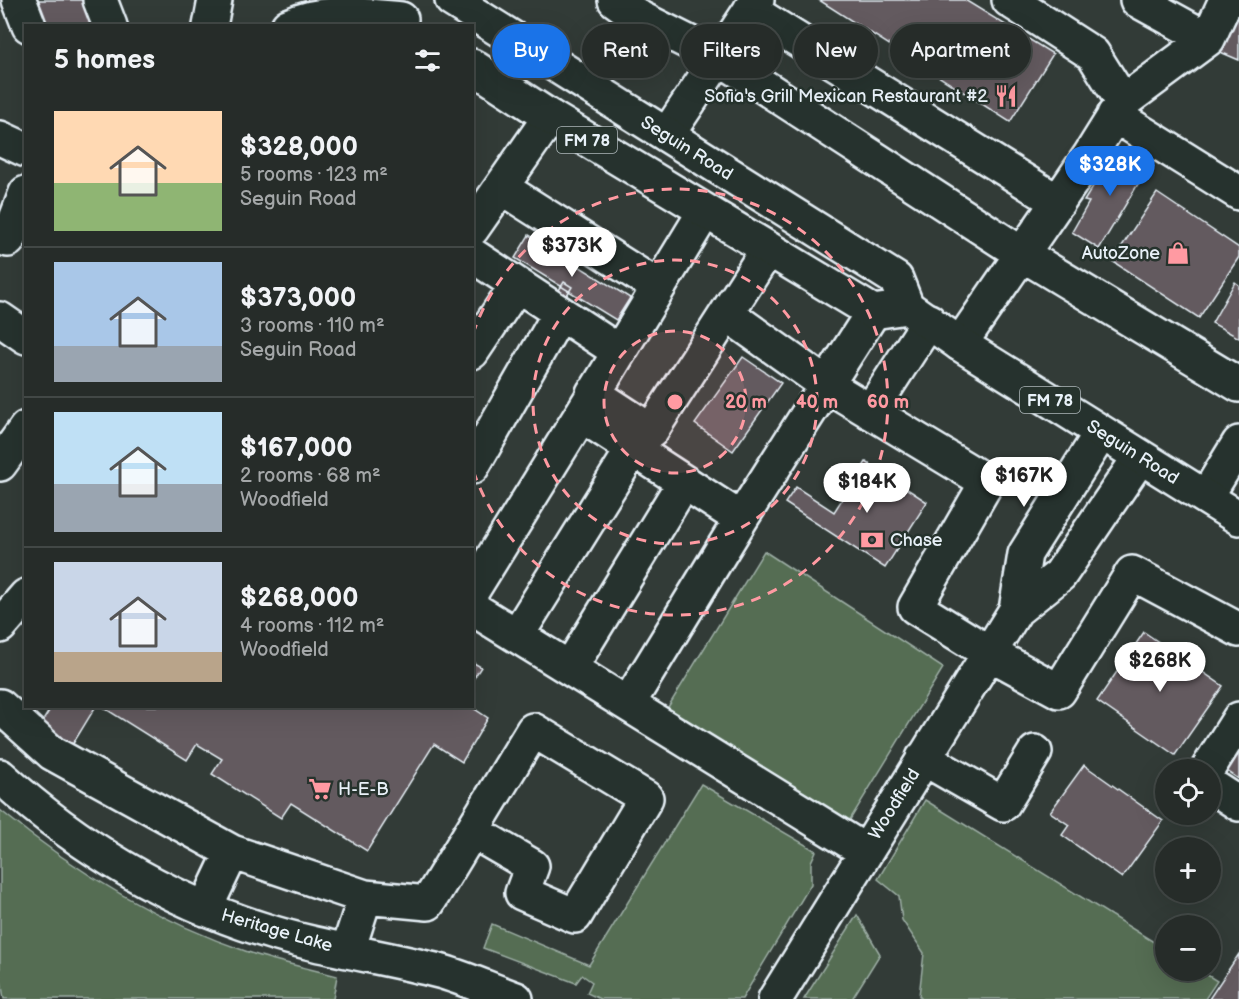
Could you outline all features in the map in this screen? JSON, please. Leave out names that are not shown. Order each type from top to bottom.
[{"type":"main road","points":[[19,0],[28,24]]},
{"type":"main road","points":[[100,0],[109,24]]},
{"type":"main road","points":[[210,24],[215,0]]},
{"type":"main road","points":[[372,0],[406,22]]},
{"type":"main road","points":[[615,0],[640,18],[681,38]]},
{"type":"main road","points":[[1009,0],[1093,54],[1118,109],[1239,193]]},
{"type":"main road","points":[[1137,0],[1208,39]]},
{"type":"main road","points":[[960,344],[1058,202],[1118,109],[1208,39],[1226,0]]},
{"type":"main road","name":"Seguin Road","points":[[456,1],[896,279],[918,314],[960,344],[1239,518]]},
{"type":"main road","points":[[740,24],[753,5],[1058,202]]},
{"type":"main road","points":[[292,24],[309,16],[352,14],[406,22]]},
{"type":"main road","name":"FM 78","points":[[474,67],[550,117],[873,312]]},
{"type":"main road","points":[[667,135],[704,78]]},
{"type":"main road","points":[[750,78],[1022,254],[1239,385]]},
{"type":"main road","points":[[474,226],[550,117]]},
{"type":"main road","points":[[0,138],[24,149]]},
{"type":"main road","points":[[502,188],[658,287]]},
{"type":"main road","points":[[0,237],[8,240],[24,198]]},
{"type":"main road","points":[[474,588],[705,211]]},
{"type":"main road","points":[[587,404],[651,431],[768,249]]},
{"type":"main road","points":[[474,256],[618,351]]},
{"type":"main road","points":[[474,349],[518,285]]},
{"type":"main road","points":[[628,704],[741,519],[828,386],[873,312],[918,314],[870,412]]},
{"type":"main road","points":[[474,464],[560,313]]},
{"type":"main road","points":[[727,314],[828,386],[987,482],[915,607],[989,653],[1059,691],[1132,573],[1238,628]]},
{"type":"main road","points":[[0,320],[24,336]]},
{"type":"main road","points":[[587,404],[633,449],[741,519]]},
{"type":"main road","points":[[0,464],[24,431]]},
{"type":"main road","name":"Woodfield","points":[[1016,610],[1025,554],[1101,433]]},
{"type":"main road","points":[[1206,497],[1239,443]]},
{"type":"main road","points":[[517,635],[633,449]]},
{"type":"main road","name":"Woodfield","points":[[775,999],[1016,610],[1060,575],[1140,457]]},
{"type":"main road","points":[[570,668],[684,482]]},
{"type":"main road","points":[[0,626],[24,598]]},
{"type":"main road","points":[[474,609],[865,851]]},
{"type":"main road","points":[[0,706],[52,753],[232,852],[365,897],[428,903],[533,730],[646,798],[576,916],[522,893],[532,866],[472,831]]},
{"type":"main road","points":[[1214,759],[1239,719]]},
{"type":"main road","points":[[923,758],[1003,804],[1035,752]]},
{"type":"main road","name":"Heritage Lake","points":[[0,776],[76,838],[136,874],[205,909],[264,930],[441,971],[516,999]]},
{"type":"main road","points":[[1221,792],[1239,804]]},
{"type":"main road","points":[[205,909],[232,852]]},
{"type":"main road","points":[[348,950],[365,897]]},
{"type":"green space","points":[[764,551],[943,668],[848,823],[665,712]]},
{"type":"green space","points":[[701,784],[816,851],[811,862],[811,884],[742,999],[600,999],[587,993],[592,982],[582,975],[576,983],[483,948],[492,924],[589,965]]},
{"type":"green space","points":[[925,800],[1155,943],[1155,981],[1217,981],[1205,999],[922,999],[919,996],[924,953],[902,920],[899,896],[878,879]]},
{"type":"green space","points":[[0,810],[57,854],[149,910],[248,952],[337,976],[333,999],[4,999],[0,973]]},
{"type":"green space","points":[[857,915],[880,954],[852,999],[804,999]]},
{"type":"building","points":[[29,0],[83,0],[91,24],[38,24]]},
{"type":"building","points":[[819,0],[965,0],[1004,24],[890,24],[890,45],[878,38],[878,24],[857,24]]},
{"type":"building","points":[[1239,5],[1239,60],[1218,51]]},
{"type":"building","points":[[1031,40],[1053,54],[1010,122],[941,78],[1031,78]]},
{"type":"building","points":[[1127,150],[1150,164],[1099,249],[1072,232],[1089,202],[1084,201],[1113,154],[1121,159]]},
{"type":"building","name":"AutoZone","points":[[1157,193],[1239,248],[1239,257],[1199,318],[1112,261]]},
{"type":"building","points":[[529,235],[630,298],[616,320],[515,258]]},
{"type":"building","points":[[564,282],[572,287],[562,303],[554,298]]},
{"type":"building","points":[[1235,282],[1239,285],[1239,338],[1212,323]]},
{"type":"building","points":[[743,357],[781,383],[733,451],[695,424]]},
{"type":"building","name":"Chase","points":[[866,462],[927,502],[885,568],[785,503],[796,487],[834,512]]},
{"type":"building","points":[[1144,632],[1223,686],[1175,755],[1097,701]]},
{"type":"building","points":[[474,663],[481,667],[474,678]]},
{"type":"building","points":[[51,708],[95,708],[71,747],[39,727]]},
{"type":"building","name":"H-E-B","points":[[104,708],[473,708],[488,718],[462,762],[434,744],[367,851],[291,803],[281,818],[212,774],[222,759],[197,744],[187,760]]},
{"type":"building","points":[[1239,728],[1239,779],[1221,767],[1221,759],[1218,759]]},
{"type":"building","points":[[1084,765],[1155,815],[1155,825],[1160,825],[1122,878],[1062,835],[1069,825],[1050,812]]},
{"type":"building","points":[[1239,954],[1239,999],[1209,999]]},
{"type":"place","name":"Sofia's Grill Mexican Restaurant #2","points":[[1006,96]]},
{"type":"place","name":"AutoZone","points":[[1178,253]]},
{"type":"place","name":"Chase","points":[[872,540]]},
{"type":"place","name":"H-E-B","points":[[320,789]]}]
